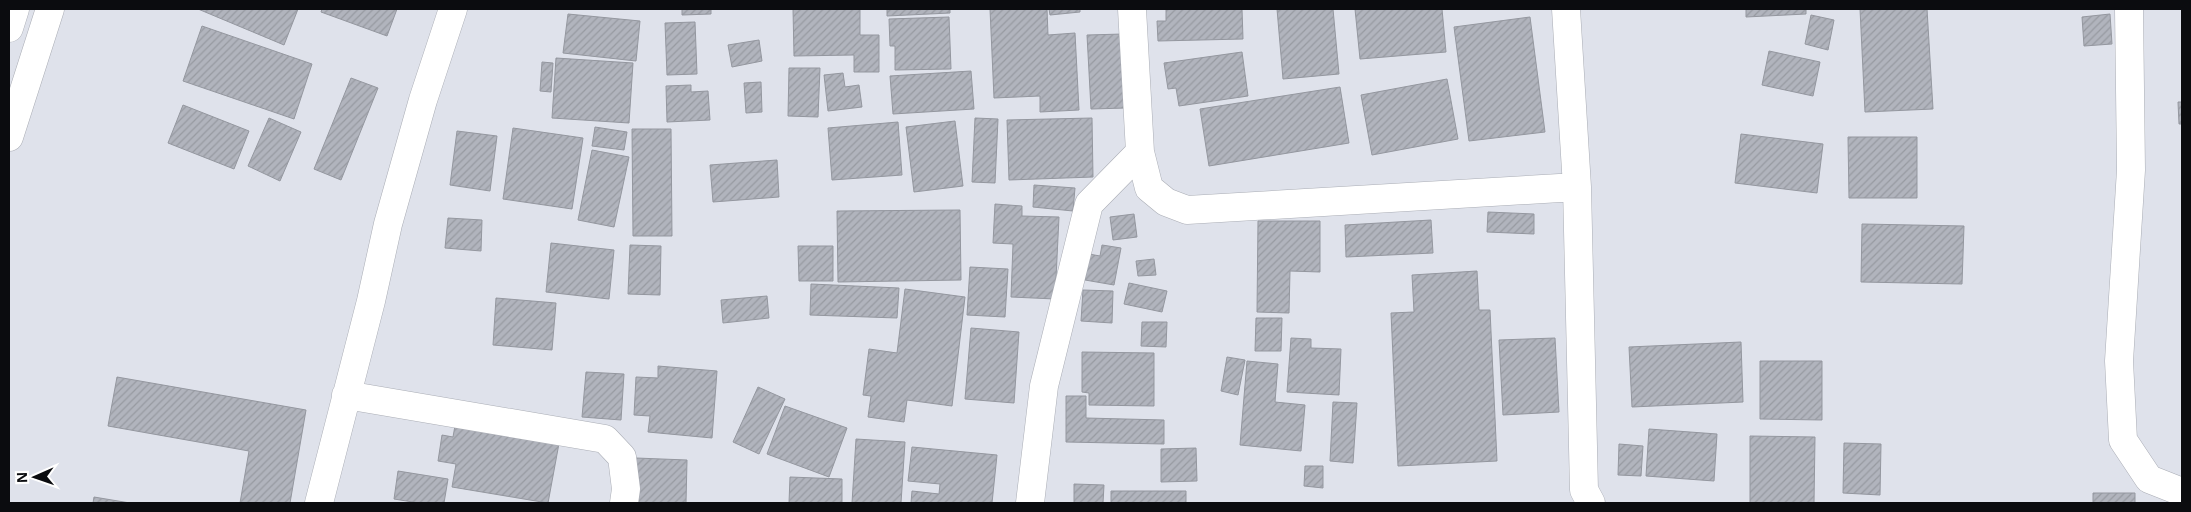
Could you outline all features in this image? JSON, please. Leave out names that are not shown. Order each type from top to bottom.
[{"type":"street","points":[[9,28],[15,9]]},
{"type":"street","points":[[9,137],[50,9]]},
{"type":"street","points":[[319,503],[372,301],[391,215],[423,100],[453,9]]},
{"type":"street","points":[[1132,9],[1140,152],[1149,188],[1166,202],[1187,210],[1577,187]]},
{"type":"street","points":[[1566,9],[1577,187],[1584,490],[1591,503]]},
{"type":"street","points":[[2129,9],[2131,170],[2119,361],[2123,440],[2149,479],[2182,492]]},
{"type":"street","points":[[1030,503],[1044,386],[1088,204],[1140,152]]},
{"type":"street","points":[[346,395],[605,438],[622,457],[626,489],[624,503]]},
{"type":"building","points":[[198,9],[298,9],[284,45]]},
{"type":"building","points":[[322,9],[397,9],[387,36],[321,12]]},
{"type":"building","points":[[682,9],[711,9],[711,14],[682,15]]},
{"type":"building","points":[[793,9],[860,9],[860,35],[879,35],[879,72],[854,72],[854,55],[794,56]]},
{"type":"building","points":[[887,9],[950,9],[950,13],[887,16]]},
{"type":"building","points":[[990,9],[1047,9],[1048,35],[1075,33],[1079,110],[1040,112],[1040,96],[994,98]]},
{"type":"building","points":[[1049,9],[1080,9],[1080,12],[1050,15]]},
{"type":"building","points":[[1166,9],[1242,9],[1243,39],[1158,41],[1157,21],[1166,21]]},
{"type":"building","points":[[1277,9],[1333,9],[1339,74],[1283,79]]},
{"type":"building","points":[[1355,9],[1442,9],[1446,52],[1360,59]]},
{"type":"building","points":[[1746,9],[1806,9],[1806,14],[1746,17]]},
{"type":"building","points":[[1860,9],[1927,9],[1933,109],[1865,112]]},
{"type":"building","points":[[568,14],[640,21],[636,61],[563,53]]},
{"type":"building","points":[[2110,14],[2112,44],[2084,46],[2082,17]]},
{"type":"building","points":[[1811,15],[1834,20],[1828,50],[1805,44]]},
{"type":"building","points":[[949,17],[951,69],[895,70],[895,46],[890,46],[889,19]]},
{"type":"building","points":[[1530,17],[1545,132],[1469,141],[1454,27]]},
{"type":"building","points":[[695,22],[697,74],[667,75],[665,23]]},
{"type":"building","points":[[202,26],[312,64],[294,119],[183,81]]},
{"type":"building","points":[[1123,34],[1126,108],[1091,109],[1087,35]]},
{"type":"building","points":[[759,40],[762,61],[732,67],[728,45]]},
{"type":"building","points":[[1769,51],[1820,62],[1813,96],[1762,85]]},
{"type":"building","points":[[1242,52],[1248,96],[1179,106],[1176,88],[1168,89],[1164,63]]},
{"type":"building","points":[[556,58],[633,63],[629,123],[552,118]]},
{"type":"building","points":[[542,62],[553,63],[551,92],[540,91]]},
{"type":"building","points":[[789,68],[820,68],[818,117],[788,116]]},
{"type":"building","points":[[971,71],[974,109],[893,114],[890,76]]},
{"type":"building","points":[[843,73],[845,87],[859,85],[862,107],[828,111],[824,75]]},
{"type":"building","points":[[351,78],[378,88],[341,180],[314,169]]},
{"type":"building","points":[[1447,79],[1458,139],[1372,155],[1361,95]]},
{"type":"building","points":[[761,82],[762,112],[746,113],[744,83]]},
{"type":"building","points":[[691,85],[691,92],[708,91],[710,120],[667,122],[666,86]]},
{"type":"building","points":[[1340,87],[1349,143],[1209,166],[1200,109]]},
{"type":"building","points":[[2178,102],[2182,102],[2182,124],[2179,124]]},
{"type":"building","points":[[183,105],[249,131],[234,169],[168,143]]},
{"type":"building","points":[[269,118],[301,132],[280,181],[248,166]]},
{"type":"building","points":[[975,118],[998,119],[995,183],[972,182]]},
{"type":"building","points":[[1092,118],[1093,177],[1009,180],[1007,120]]},
{"type":"building","points":[[955,121],[963,186],[914,192],[906,127]]},
{"type":"building","points":[[898,122],[902,175],[832,180],[828,128]]},
{"type":"building","points":[[595,127],[627,132],[624,150],[592,146]]},
{"type":"building","points":[[513,128],[583,138],[572,209],[503,199]]},
{"type":"building","points":[[632,129],[671,129],[672,236],[633,236]]},
{"type":"building","points":[[457,131],[497,136],[490,191],[450,185]]},
{"type":"building","points":[[1741,134],[1823,144],[1817,193],[1735,183]]},
{"type":"building","points":[[1848,137],[1917,137],[1917,198],[1849,198]]},
{"type":"building","points":[[592,150],[629,157],[614,227],[578,220]]},
{"type":"building","points":[[777,160],[779,197],[713,202],[710,165]]},
{"type":"building","points":[[1034,185],[1075,188],[1073,211],[1033,207]]},
{"type":"building","points":[[995,204],[1022,206],[1022,216],[1059,217],[1055,299],[1011,297],[1013,244],[993,243]]},
{"type":"building","points":[[960,210],[961,280],[838,282],[837,211]]},
{"type":"building","points":[[1488,212],[1534,214],[1534,234],[1487,232]]},
{"type":"building","points":[[1134,214],[1137,237],[1113,240],[1110,217]]},
{"type":"building","points":[[448,218],[482,220],[481,251],[445,248]]},
{"type":"building","points":[[1431,220],[1433,253],[1346,257],[1345,225]]},
{"type":"building","points":[[1258,221],[1320,221],[1320,272],[1290,271],[1289,313],[1257,312]]},
{"type":"building","points":[[1862,224],[1964,226],[1962,284],[1861,282]]},
{"type":"building","points":[[551,243],[614,250],[609,299],[546,292]]},
{"type":"building","points":[[630,245],[661,246],[660,295],[628,294]]},
{"type":"building","points":[[1102,245],[1121,248],[1114,285],[1085,280],[1089,254],[1100,256]]},
{"type":"building","points":[[798,246],[833,246],[833,281],[799,281]]},
{"type":"building","points":[[1154,259],[1156,275],[1138,276],[1136,261]]},
{"type":"building","points":[[970,267],[1008,269],[1005,317],[967,315]]},
{"type":"building","points":[[1477,271],[1479,310],[1490,310],[1497,461],[1398,466],[1391,313],[1414,312],[1412,275]]},
{"type":"building","points":[[1129,283],[1167,291],[1162,312],[1124,304]]},
{"type":"building","points":[[811,284],[899,288],[897,318],[810,315]]},
{"type":"building","points":[[905,289],[965,297],[952,406],[907,400],[904,422],[868,417],[871,396],[863,395],[869,349],[897,353]]},
{"type":"building","points":[[1083,290],[1113,291],[1112,323],[1081,321]]},
{"type":"building","points":[[767,296],[769,318],[723,323],[721,300]]},
{"type":"building","points":[[496,298],[556,303],[552,350],[493,345]]},
{"type":"building","points":[[1256,318],[1282,318],[1281,351],[1255,351]]},
{"type":"building","points":[[1142,322],[1167,322],[1166,347],[1141,346]]},
{"type":"building","points":[[971,328],[1019,332],[1014,403],[965,399]]},
{"type":"building","points":[[1291,338],[1311,339],[1311,348],[1341,349],[1339,395],[1287,392]]},
{"type":"building","points":[[1555,338],[1559,412],[1503,415],[1499,340]]},
{"type":"building","points":[[1741,342],[1743,402],[1632,407],[1629,347]]},
{"type":"building","points":[[1082,352],[1154,353],[1154,406],[1089,405],[1089,393],[1082,392]]},
{"type":"building","points":[[1227,357],[1245,360],[1238,395],[1221,391]]},
{"type":"building","points":[[1247,361],[1278,364],[1275,402],[1305,405],[1301,451],[1240,445]]},
{"type":"building","points":[[1760,361],[1822,361],[1822,420],[1760,419]]},
{"type":"building","points":[[658,366],[717,371],[712,438],[648,432],[650,416],[634,415],[636,377],[658,378]]},
{"type":"building","points":[[586,372],[624,374],[621,420],[582,417]]},
{"type":"building","points":[[117,377],[306,410],[290,503],[240,503],[249,451],[108,426]]},
{"type":"building","points":[[758,387],[785,399],[759,454],[733,442]]},
{"type":"building","points":[[1066,396],[1086,396],[1086,418],[1164,420],[1164,444],[1066,442]]},
{"type":"building","points":[[1333,402],[1357,403],[1353,463],[1330,461]]},
{"type":"building","points":[[785,406],[847,428],[829,477],[767,454]]},
{"type":"building","points":[[456,420],[560,438],[548,503],[452,487],[456,464],[438,461],[442,435],[453,437]]},
{"type":"building","points":[[1649,429],[1717,434],[1714,481],[1646,476]]},
{"type":"building","points":[[1750,436],[1815,437],[1814,503],[1750,503]]},
{"type":"building","points":[[856,439],[905,442],[901,503],[852,503]]},
{"type":"building","points":[[1844,443],[1881,444],[1880,495],[1843,493]]},
{"type":"building","points":[[1619,444],[1643,446],[1641,476],[1618,475]]},
{"type":"building","points":[[912,447],[997,455],[992,503],[911,503],[912,491],[939,494],[940,484],[908,481]]},
{"type":"building","points":[[1196,448],[1197,481],[1161,482],[1161,449]]},
{"type":"building","points":[[636,458],[687,460],[686,503],[635,503]]},
{"type":"building","points":[[1305,466],[1323,466],[1323,488],[1304,486]]},
{"type":"building","points":[[398,471],[448,479],[444,503],[419,503],[394,499]]},
{"type":"building","points":[[790,477],[842,479],[842,503],[789,503]]},
{"type":"building","points":[[1074,484],[1104,485],[1103,503],[1074,503]]},
{"type":"building","points":[[1111,491],[1186,491],[1186,503],[1111,503]]},
{"type":"building","points":[[2093,493],[2135,493],[2135,503],[2093,503]]},
{"type":"building","points":[[94,497],[130,503],[93,503]]}]
